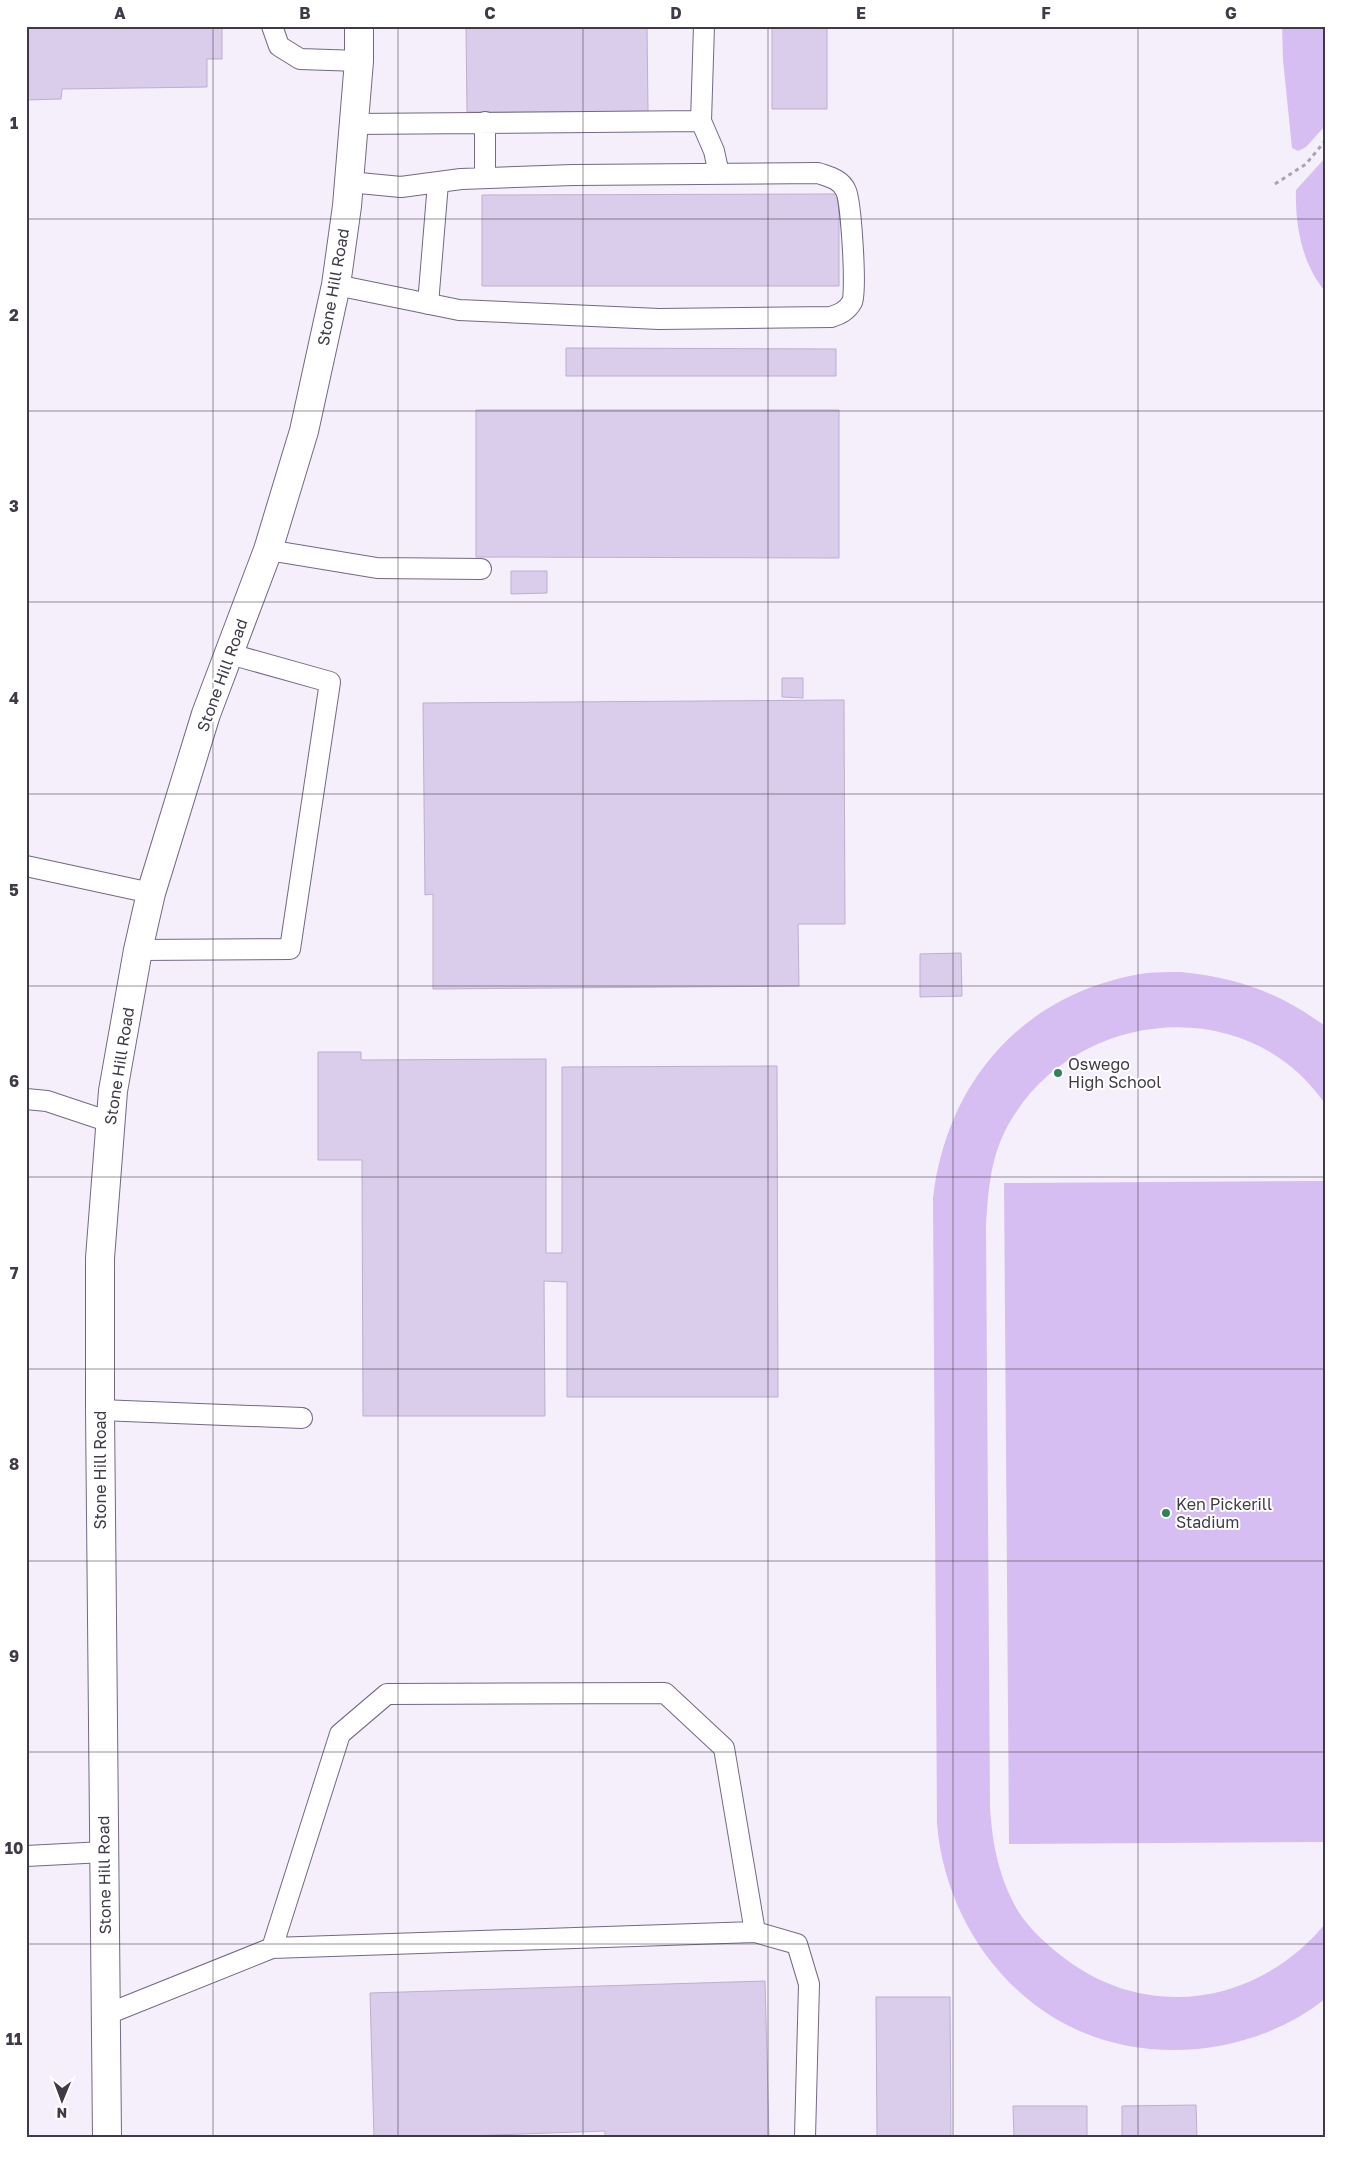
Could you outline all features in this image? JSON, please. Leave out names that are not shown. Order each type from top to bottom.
[{"type":"street","name":"Stone Hill Road","points":[[107,2137],[100,1258],[112,1091],[138,950],[151,893],[206,714],[268,550],[304,431],[336,285],[347,206],[359,61],[359,26]]},
{"type":"lane","points":[[272,26],[279,46],[300,59],[359,61]]},
{"type":"lane","points":[[704,26],[701,121],[714,151],[719,174]]},
{"type":"lane","points":[[354,124],[701,121]]},
{"type":"lane","points":[[485,122],[485,178]]},
{"type":"lane","points":[[336,285],[459,310],[659,319],[831,317],[844,312],[852,300],[854,265],[847,192],[838,180],[818,173],[573,174],[461,178],[438,183],[401,187],[349,182]]},
{"type":"lane","points":[[428,304],[438,183]]},
{"type":"lane","points":[[268,550],[377,568],[481,569]]},
{"type":"lane","points":[[138,950],[290,949],[330,682],[230,654]]},
{"type":"lane","points":[[26,866],[151,893]]},
{"type":"lane","points":[[26,1099],[47,1101],[110,1122]]},
{"type":"lane","points":[[100,1410],[302,1418]]},
{"type":"lane","points":[[272,1948],[340,1734],[387,1694],[665,1693],[724,1748],[755,1932]]},
{"type":"lane","points":[[26,1856],[104,1852]]},
{"type":"lane","points":[[105,2015],[272,1948],[755,1932],[797,1944],[810,1984],[805,2137]]},
{"type":"path","points":[[1275,184],[1306,164],[1325,141]]},
{"type":"shaded area","points":[[1282,26],[1325,26],[1325,126],[1306,147],[1298,151],[1292,148],[1283,60]]},
{"type":"shaded area","points":[[1325,158],[1324,290],[1310,268],[1301,243],[1297,217],[1296,190]]},
{"type":"shaded area","points":[[1181,972],[1221,978],[1257,989],[1291,1004],[1325,1026],[1325,1104],[1291,1067],[1250,1042],[1205,1029],[1159,1028],[1113,1038],[1070,1059],[1033,1090],[1005,1131],[993,1166],[986,1227],[990,1806],[995,1847],[1001,1873],[1011,1899],[1022,1917],[1042,1940],[1092,1976],[1127,1990],[1163,1996],[1198,1996],[1233,1988],[1267,1973],[1298,1952],[1325,1924],[1325,1999],[1297,2018],[1266,2033],[1234,2043],[1200,2049],[1166,2050],[1132,2047],[1098,2038],[1067,2025],[1040,2009],[1016,1989],[976,1941],[961,1914],[950,1885],[942,1855],[937,1824],[933,1198],[941,1155],[955,1115],[975,1079],[1000,1048],[1030,1021],[1064,999],[1104,983],[1147,973]]},
{"type":"shaded area","name":"Ken Pickerill Stadium","points":[[1325,1181],[1325,1842],[1009,1844],[1004,1183]]},
{"type":"building","points":[[26,26],[222,26],[222,59],[207,59],[207,87],[62,89],[61,99],[26,100]]},
{"type":"building","points":[[466,26],[647,26],[648,112],[467,112]]},
{"type":"building","points":[[772,26],[827,26],[827,109],[772,109]]},
{"type":"building","points":[[839,194],[839,286],[482,286],[482,195]]},
{"type":"building","points":[[566,348],[836,349],[836,376],[566,376]]},
{"type":"building","points":[[476,410],[839,410],[839,558],[476,557]]},
{"type":"building","points":[[511,571],[547,571],[547,593],[511,594]]},
{"type":"building","points":[[782,678],[803,678],[803,698],[782,697]]},
{"type":"building","points":[[844,700],[845,924],[798,924],[799,986],[433,989],[433,894],[425,895],[423,703]]},
{"type":"building","points":[[961,953],[962,996],[920,997],[920,954]]},
{"type":"building","points":[[318,1052],[361,1052],[361,1060],[546,1059],[546,1253],[562,1253],[562,1067],[777,1066],[778,1397],[567,1397],[567,1282],[544,1281],[545,1416],[363,1416],[362,1160],[318,1160]]},
{"type":"building","points":[[765,1981],[769,2137],[605,2137],[605,2131],[437,2137],[374,2137],[370,1993]]},
{"type":"building","points":[[876,1997],[950,1997],[951,2137],[877,2137]]},
{"type":"building","points":[[1196,2105],[1197,2137],[1122,2137],[1122,2106]]},
{"type":"building","points":[[1013,2106],[1087,2106],[1087,2137],[1014,2137]]},
{"type":"place","name":"Oswego High School","points":[[1058,1073]]},
{"type":"place","name":"Ken Pickerill Stadium","points":[[1166,1513]]}]
